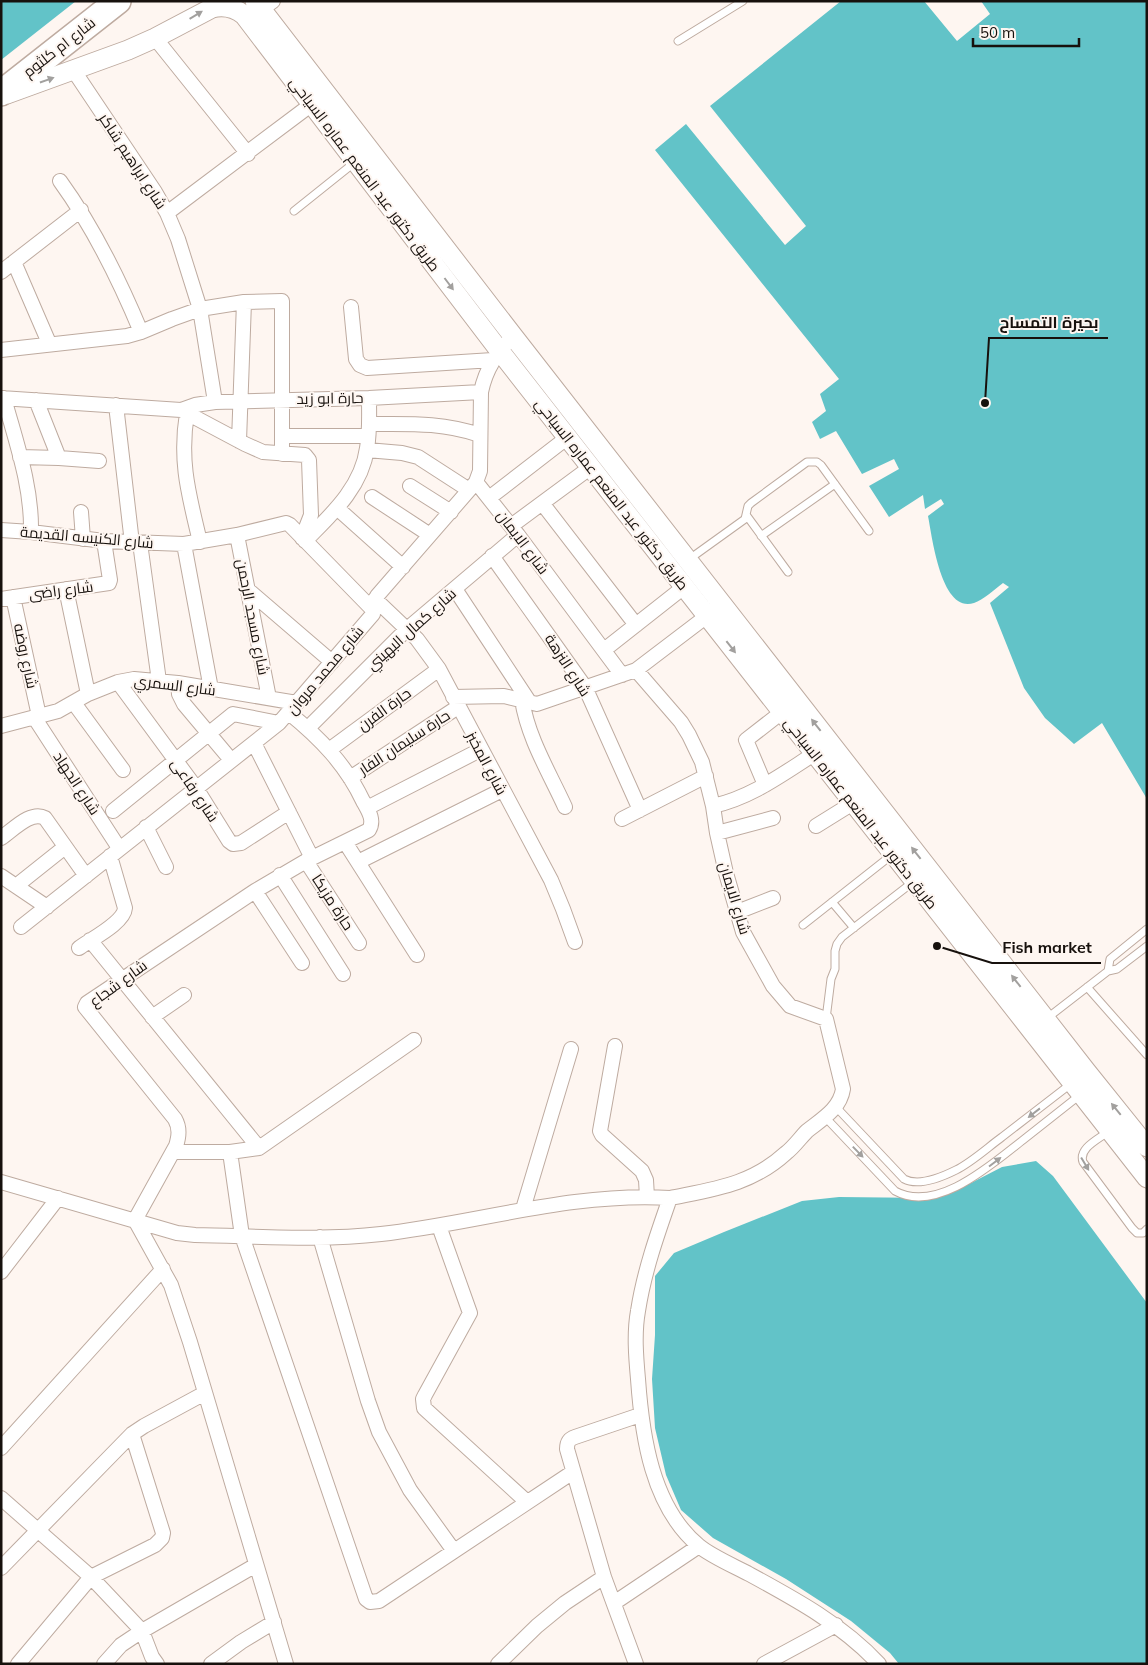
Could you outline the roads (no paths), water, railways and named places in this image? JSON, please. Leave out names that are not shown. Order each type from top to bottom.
[{"type":"highway","name":"شارع ام كلثوم","points":[[1,94],[118,1]]},
{"type":"main road","name":"طريق دكتور عبد المنعم عماره السياحي","points":[[263,4],[513,336],[1046,1019],[1142,1136]]},
{"type":"main road","name":"طريق دكتور عبد المنعم عماره السياحي","points":[[1,94],[74,71],[156,38],[205,10],[218,6],[239,11],[248,20],[356,162],[496,355],[568,437],[1147,1178]]},
{"type":"street","points":[[156,38],[248,154]]},
{"type":"street","name":"شارع ابراهيم شاكر","points":[[74,71],[146,178],[167,213],[187,263],[200,309],[215,402]]},
{"type":"street","points":[[167,213],[248,154],[312,104]]},
{"type":"street","points":[[60,181],[81,210],[104,250],[124,290],[141,332]]},
{"type":"street","points":[[1,272],[81,210]]},
{"type":"street","points":[[14,262],[49,343]]},
{"type":"street","points":[[1,350],[49,343],[127,336],[200,309],[244,302],[282,300],[282,454]]},
{"type":"street","points":[[239,441],[244,302]]},
{"type":"street","points":[[351,307],[356,359],[360,365],[367,368],[496,355]]},
{"type":"street","points":[[473,486],[480,471],[481,392],[484,380],[496,355],[513,336]]},
{"type":"street","name":"حارة ابو زيد","points":[[184,411],[196,405],[239,400],[369,398],[481,392]]},
{"type":"street","points":[[31,532],[30,500],[20,457],[2,398],[184,411],[263,452],[303,455],[309,460],[311,514],[304,540]]},
{"type":"street","points":[[304,540],[337,508],[359,475],[368,436],[369,398]]},
{"type":"street","points":[[36,400],[59,458]]},
{"type":"street","points":[[116,405],[159,681]]},
{"type":"street","points":[[184,411],[184,474],[200,542]]},
{"type":"street","points":[[282,436],[368,436],[434,424],[480,435]]},
{"type":"street","name":"شارع الايمان","points":[[368,436],[402,453],[418,457],[473,486],[489,498],[515,530],[622,675]]},
{"type":"street","points":[[489,498],[568,437]]},
{"type":"street","points":[[20,457],[99,461]]},
{"type":"street","name":"شارع كمال البهيني","points":[[308,728],[407,629],[492,556],[542,503],[591,467]]},
{"type":"street","points":[[410,486],[451,512]]},
{"type":"street","name":"شارع محمد مروان","points":[[21,927],[279,724],[332,662],[403,566],[473,486]]},
{"type":"street","points":[[372,497],[430,535]]},
{"type":"street","points":[[542,503],[636,625]]},
{"type":"street","points":[[337,508],[403,566]]},
{"type":"street","points":[[81,512],[83,539]]},
{"type":"street","name":"شارع الكنيسه القديمة","points":[[1,530],[104,542],[184,544],[286,524],[290,525],[375,605]]},
{"type":"street","name":"شارع مسجد الرحمن","points":[[237,535],[269,698]]},
{"type":"street","name":"شارع راضى","points":[[7,598],[107,584],[110,582],[104,542]]},
{"type":"street","points":[[184,544],[211,689]]},
{"type":"street","name":"شارع النزهة","points":[[492,556],[585,687],[640,810]]},
{"type":"street","points":[[604,650],[684,587]]},
{"type":"street","points":[[66,589],[88,694]]},
{"type":"street","points":[[455,589],[526,702],[524,713],[532,738],[565,807]]},
{"type":"street","points":[[248,590],[332,662]]},
{"type":"street","name":"شارع روضه","points":[[7,598],[36,716]]},
{"type":"street","name":"شارع المخبز","points":[[375,605],[407,629],[439,669],[480,750],[551,880],[575,942]]},
{"type":"street","points":[[455,702],[504,696],[536,704],[622,675],[636,670],[707,616]]},
{"type":"street","name":"حارة الفرن","points":[[329,750],[439,669]]},
{"type":"street","name":"شارع الايمان","points":[[636,670],[681,722],[702,762],[713,806],[717,833],[743,932],[773,986],[790,1006],[826,1018]]},
{"type":"street","name":"شارع السمري","points":[[1,726],[58,711],[88,694],[118,682],[134,679],[178,683],[269,698],[293,708]]},
{"type":"street","name":"شارع رفاعى","points":[[118,682],[196,788],[229,841],[233,844],[241,843],[289,812]]},
{"type":"street","points":[[178,683],[184,704],[231,760]]},
{"type":"street","points":[[74,702],[123,770]]},
{"type":"street","name":"حارة سليمان الفار","points":[[350,778],[455,702]]},
{"type":"street","points":[[293,708],[350,778],[367,808],[480,750]]},
{"type":"street","points":[[765,785],[746,740],[782,712]]},
{"type":"street","points":[[114,811],[231,715],[236,713],[279,724]]},
{"type":"street","name":"شارع الجهاد","points":[[36,716],[114,852],[125,908],[124,913],[119,921],[85,944],[122,979]]},
{"type":"street","name":"حارة مزيكا","points":[[254,743],[289,812],[309,860],[359,943]]},
{"type":"street","points":[[713,806],[749,795],[814,754]]},
{"type":"street","points":[[622,819],[706,776]]},
{"type":"street","points":[[358,862],[502,790]]},
{"type":"street","points":[[816,826],[853,803]]},
{"type":"street","name":"شارع شجاع","points":[[135,1220],[176,1146],[179,1132],[175,1119],[85,1007],[87,1003],[280,875],[369,830],[372,822],[367,808]]},
{"type":"street","points":[[1,838],[32,816],[36,815],[45,818],[86,876]]},
{"type":"street","points":[[717,833],[773,818]]},
{"type":"street","points":[[146,827],[166,867]]},
{"type":"street","points":[[345,842],[417,955]]},
{"type":"street","points":[[16,886],[66,847]]},
{"type":"street","points":[[280,875],[343,974]]},
{"type":"street","points":[[1,876],[47,907]]},
{"type":"street","points":[[255,891],[302,963]]},
{"type":"street","points":[[737,912],[773,898]]},
{"type":"street","points":[[122,979],[259,1148]]},
{"type":"street","points":[[152,1017],[184,995]]},
{"type":"street","points":[[1,1196],[6,1183],[177,1233],[320,1237],[379,1234],[439,1226],[558,1204],[646,1197],[670,1198],[728,1187],[758,1174],[786,1154],[805,1133],[836,1107],[842,1096],[843,1082],[838,1070],[826,1018]]},
{"type":"street","points":[[173,1152],[230,1152],[259,1148],[414,1040]]},
{"type":"street","points":[[615,1046],[600,1131],[602,1136],[645,1175],[646,1197]]},
{"type":"street","points":[[523,1209],[571,1049]]},
{"type":"street","points":[[230,1152],[242,1236],[366,1599],[370,1602],[378,1601],[573,1472]]},
{"type":"street","points":[[1,1272],[58,1198]]},
{"type":"street","points":[[670,1198],[650,1254],[637,1314],[636,1359],[640,1416],[652,1468],[663,1497],[678,1524],[699,1546],[836,1625],[869,1652],[879,1664]]},
{"type":"street","points":[[135,1220],[171,1285],[286,1664]]},
{"type":"street","points":[[439,1226],[470,1313],[423,1399],[424,1408],[528,1502]]},
{"type":"street","points":[[320,1237],[368,1401],[379,1432],[410,1490],[454,1551]]},
{"type":"street","points":[[1,1448],[163,1269]]},
{"type":"street","points":[[1,1568],[132,1434],[205,1393]]},
{"type":"street","points":[[636,1664],[604,1577],[573,1472],[567,1444],[570,1438],[640,1416]]},
{"type":"street","points":[[18,1664],[91,1577],[155,1545],[162,1538],[163,1533],[132,1434]]},
{"type":"street","points":[[1,1498],[91,1577],[142,1631],[152,1657],[157,1664]]},
{"type":"street","points":[[614,1603],[699,1546]]},
{"type":"street","points":[[104,1664],[121,1645],[142,1631],[256,1564]]},
{"type":"street","points":[[498,1664],[537,1626],[604,1577]]},
{"type":"street","points":[[211,1664],[241,1642],[274,1622]]},
{"type":"street","points":[[764,1664],[836,1625]]},
{"type":"lane","points":[[678,41],[743,1]]},
{"type":"lane","points":[[294,211],[356,162]]},
{"type":"lane","points":[[688,560],[742,522],[751,504],[807,462],[812,461],[821,465],[869,531]]},
{"type":"lane","points":[[761,536],[834,484]]},
{"type":"lane","points":[[746,516],[788,572]]},
{"type":"lane","points":[[803,925],[893,854]]},
{"type":"lane","points":[[826,1018],[831,979],[835,969],[837,944],[842,937],[914,881]]},
{"type":"lane","points":[[832,902],[854,928]]},
{"type":"lane","points":[[1108,971],[1110,959],[1147,928]]},
{"type":"lane","points":[[1046,1019],[1108,971],[1116,969],[1147,946]]},
{"type":"lane","points":[[1087,987],[1147,1054]]},
{"type":"lane","points":[[836,1107],[904,1178],[911,1181],[927,1180],[957,1170],[1077,1088]]},
{"type":"lane","points":[[824,1117],[896,1190],[909,1196],[930,1194],[964,1183],[996,1160],[1077,1088]]},
{"type":"lane","points":[[1110,1130],[1082,1151],[1081,1157],[1132,1228],[1137,1233],[1147,1229]]},
{"type":"lane","points":[[927,1180],[930,1194]]},
{"type":"water","points":[[1,1],[76,1],[1,60]]},
{"type":"water","points":[[841,1],[924,1],[957,41],[990,14],[981,1],[1147,1],[1147,799],[1102,723],[1074,744],[1045,718],[1024,688],[990,603],[1009,587],[1003,583],[974,603],[963,603],[953,597],[940,571],[928,516],[944,504],[941,499],[925,509],[923,495],[889,517],[869,486],[899,469],[894,459],[862,474],[836,431],[820,439],[812,422],[826,411],[820,394],[839,379],[655,150],[686,124],[785,245],[806,226],[710,106]]},
{"type":"water","points":[[1036,1161],[1053,1176],[1147,1303],[1147,1664],[899,1664],[890,1653],[851,1621],[786,1579],[713,1538],[681,1510],[666,1475],[655,1428],[652,1379],[655,1335],[655,1276],[674,1253],[802,1201],[839,1197],[930,1198],[971,1183],[1002,1167]]},
{"type":"place","name":"بحيرة التمساح","points":[[985,403]]},
{"type":"place","name":"Fish market","points":[[937,946]]}]
